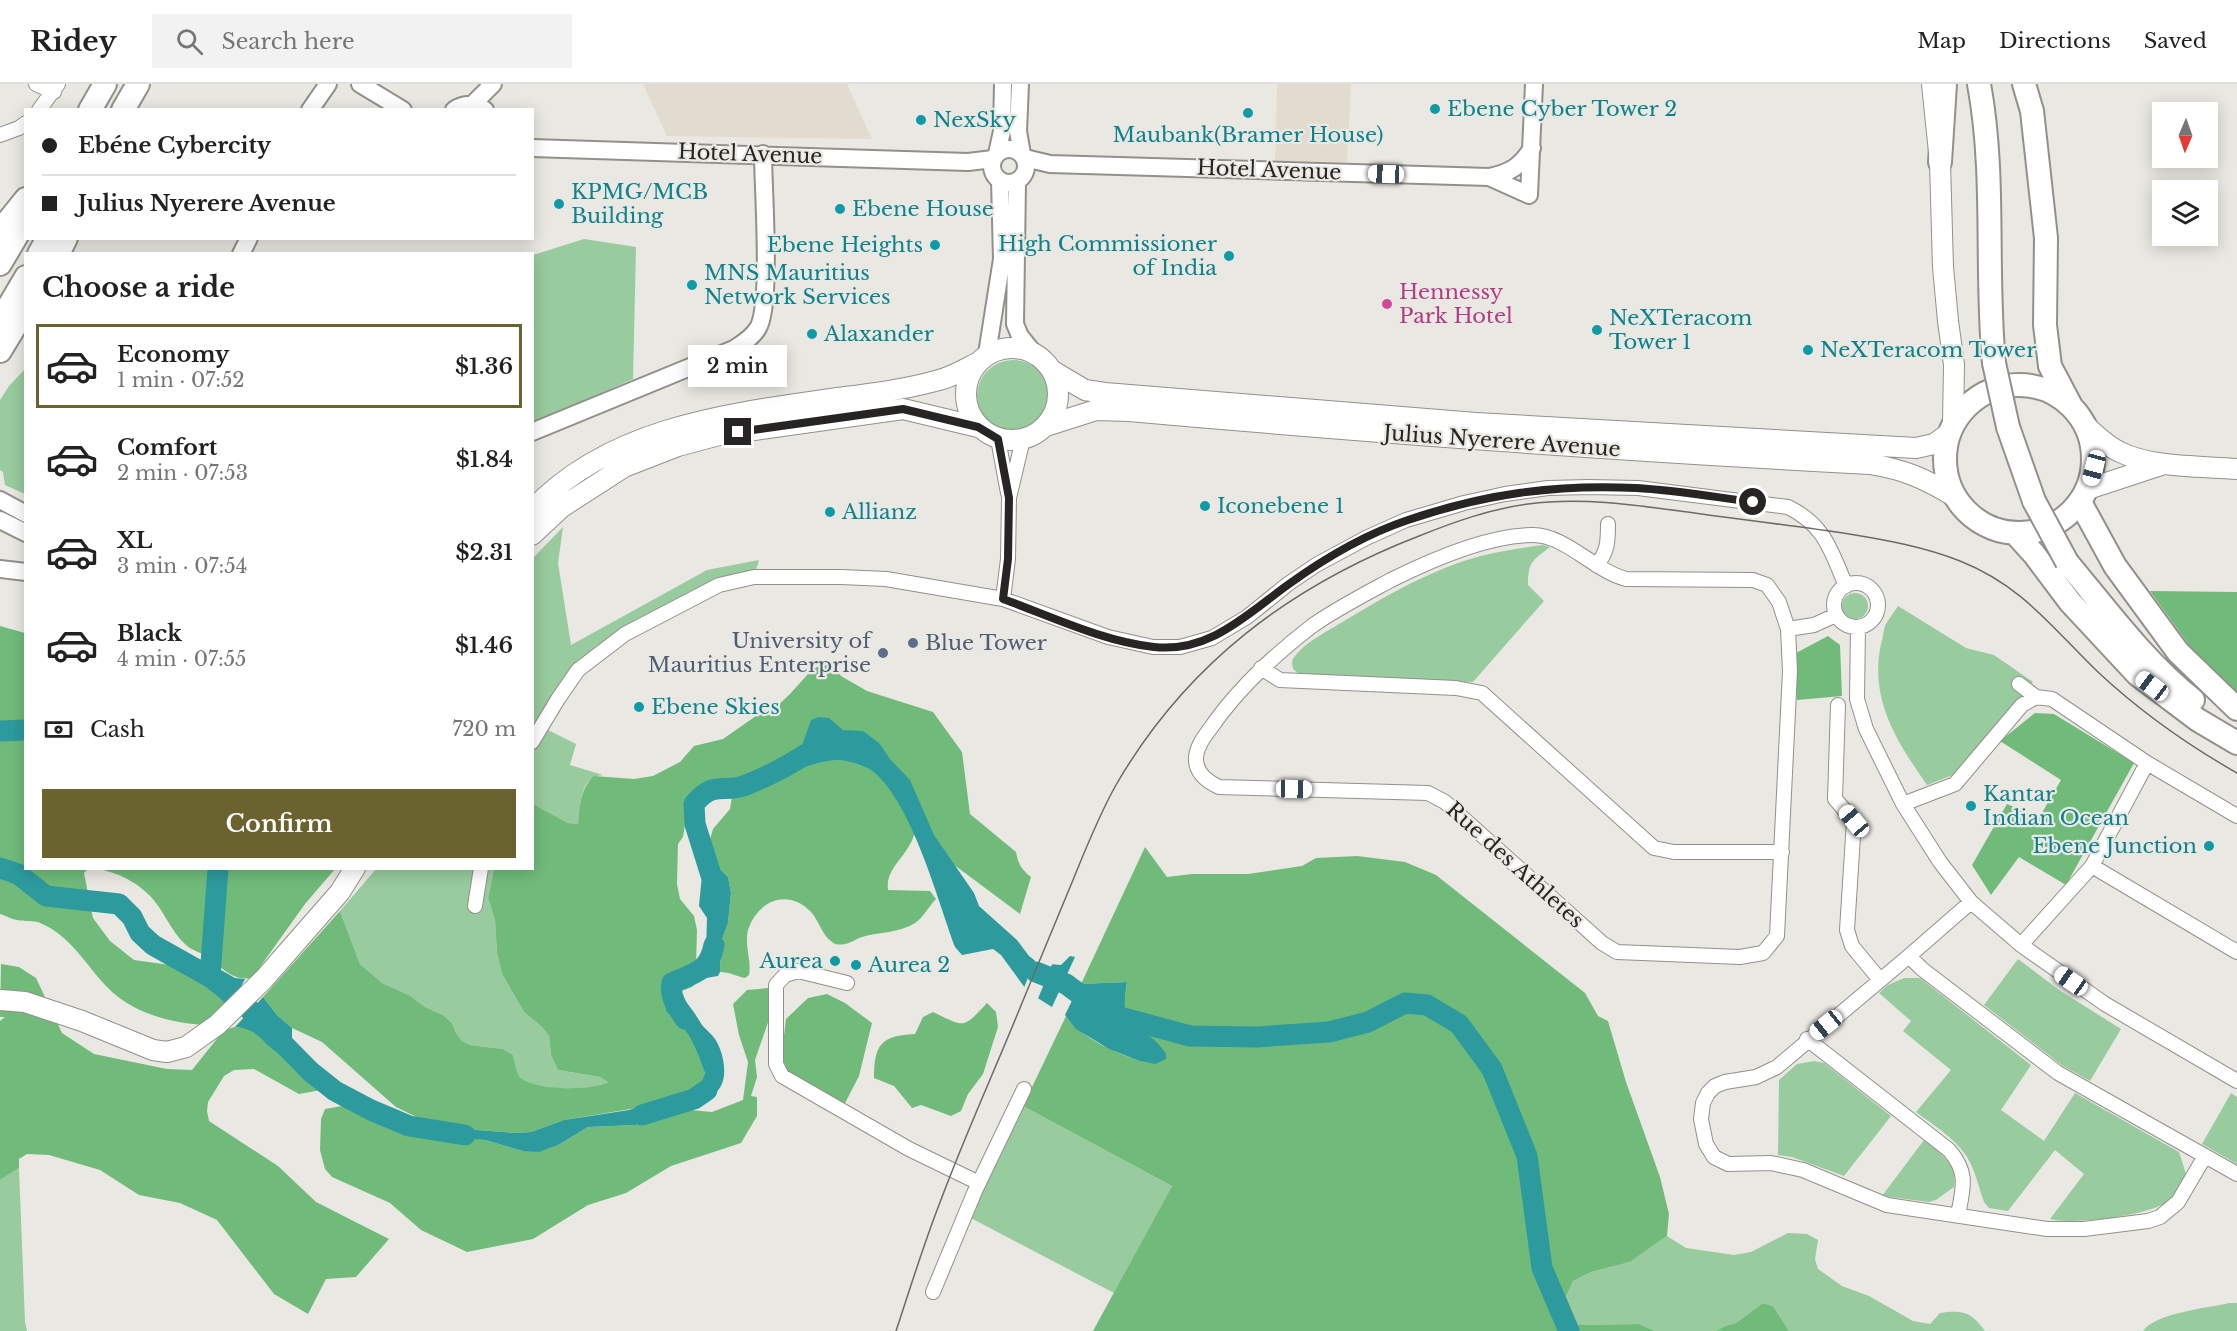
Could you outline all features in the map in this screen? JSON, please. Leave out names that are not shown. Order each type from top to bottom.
[{"type":"main road","points":[[124,108],[138,84]]},
{"type":"main road","points":[[1932,84],[1940,162],[1943,267],[1954,365],[1951,428]]},
{"type":"main road","points":[[1940,162],[1945,84]]},
{"type":"main road","points":[[1979,84],[1988,147],[1991,328],[1994,363],[2007,427],[2034,501],[2067,562],[2129,637],[2158,669],[2237,734]]},
{"type":"main road","points":[[2024,84],[2032,111],[2046,238],[2045,325],[2050,366],[2071,405]]},
{"type":"main road","points":[[2036,84],[2052,208],[2046,238]]},
{"type":"main road","points":[[0,231],[24,201]]},
{"type":"main road","points":[[0,264],[24,223]]},
{"type":"main road","points":[[0,321],[24,280]]},
{"type":"main road","points":[[0,351],[24,312]]},
{"type":"main road","points":[[534,508],[572,475],[593,462],[659,432],[711,418],[890,391],[941,380],[1002,349],[1018,348],[1033,352],[1053,371],[1058,385],[1058,400],[1054,414],[1046,426],[1035,434],[1011,441],[998,439],[978,427],[903,409],[719,435],[678,446],[624,467],[562,507],[534,533]]},
{"type":"main road","points":[[978,427],[970,416],[965,395],[969,375],[982,359]]},
{"type":"main road","name":"Julius Nyerere Avenue","points":[[1053,371],[1085,390],[1105,393],[1476,423],[1916,448],[1934,444],[1951,428],[1967,406],[1986,393],[2007,386],[2030,386],[2052,392],[2071,405],[2086,426],[2121,452],[2164,464],[2237,469]]},
{"type":"main road","name":"Julius Nyerere Avenue","points":[[1046,426],[1082,414],[1111,410],[1471,440],[1870,465],[1896,468],[1921,476],[1954,496],[1974,518],[1987,526],[2015,533],[2040,531],[2062,520],[2084,495],[2094,468],[2093,446],[2086,426]]},
{"type":"main road","name":"Julius Nyerere Avenue","points":[[1951,428],[1944,454],[1946,476],[1954,496]]},
{"type":"main road","name":"Julius Nyerere Avenue","points":[[2084,495],[2164,464]]},
{"type":"main road","points":[[2084,495],[2115,566],[2178,652],[2237,709]]},
{"type":"main road","points":[[2015,533],[2070,602],[2137,674],[2199,720],[2237,743]]},
{"type":"main road","points":[[0,1000],[25,1002],[82,1021],[153,1050],[167,1052],[186,1047],[217,1025],[264,979],[340,892],[354,870]]},
{"type":"street","points":[[36,84],[56,88],[41,108]]},
{"type":"street","points":[[311,108],[328,84]]},
{"type":"street","points":[[360,84],[400,108]]},
{"type":"street","points":[[982,359],[1002,259],[996,166],[1002,131],[1003,84]]},
{"type":"street","points":[[1020,84],[1018,131],[1022,167],[1016,324],[1020,336],[1033,352]]},
{"type":"street","points":[[1532,148],[1534,84]]},
{"type":"street","points":[[458,108],[465,105],[482,108],[493,85]]},
{"type":"street","points":[[0,135],[24,124]]},
{"type":"street","name":"Hotel Avenue","points":[[534,148],[763,154],[968,162],[996,166]]},
{"type":"street","name":"Hotel Avenue","points":[[1022,167],[1050,164],[1489,177],[1503,175],[1515,169],[1532,148]]},
{"type":"street","name":"Hotel Avenue","points":[[1489,177],[1529,195],[1532,148]]},
{"type":"street","points":[[996,166],[1001,151],[1012,149],[1022,167]]},
{"type":"street","points":[[534,431],[734,349],[750,339],[759,327],[765,284],[763,154]]},
{"type":"street","points":[[996,166],[1011,183],[1022,167]]},
{"type":"street","points":[[998,439],[1009,498],[1008,559],[1003,599]]},
{"type":"street","points":[[1009,498],[1023,439]]},
{"type":"street","points":[[534,739],[578,670],[625,634],[719,585],[754,577],[841,576],[886,579],[1003,599],[1108,637],[1153,647],[1179,648],[1212,638],[1247,617],[1288,584],[1323,561],[1406,520],[1505,494],[1548,488],[1588,487],[1638,488],[1788,507],[1801,513],[1820,530],[1846,586]]},
{"type":"street","points":[[0,490],[24,502]]},
{"type":"street","points":[[0,500],[24,513]]},
{"type":"street","points":[[0,520],[24,532]]},
{"type":"street","points":[[1596,565],[1604,558],[1608,524]]},
{"type":"street","name":"Rue des Athletes","points":[[1534,535],[1554,539],[1613,576],[1626,579],[1753,580],[1767,585],[1779,602],[1788,629],[1790,671],[1777,936],[1763,953],[1740,957],[1617,952],[1602,943],[1445,802],[1428,793],[1218,787],[1205,780],[1198,770],[1196,758],[1198,746],[1229,701],[1261,668],[1314,625],[1391,580],[1452,554],[1496,539],[1534,535]]},
{"type":"street","points":[[0,569],[24,572]]},
{"type":"street","points":[[1859,584],[1866,586],[1875,594],[1877,608],[1875,615],[1865,625],[1858,627],[1846,624],[1836,615],[1834,609],[1836,595],[1846,586],[1859,584]]},
{"type":"street","points":[[1788,629],[1814,625],[1836,615]]},
{"type":"street","points":[[1858,627],[1857,699],[1866,729],[1903,804],[1940,862],[1971,902],[2021,945],[2105,1005],[2237,1081]]},
{"type":"street","points":[[1261,668],[1280,680],[1456,688],[1482,693],[1654,848],[1674,852],[1782,852]]},
{"type":"street","points":[[2019,684],[2036,697],[2052,699],[2146,763],[2237,816]]},
{"type":"street","points":[[1903,804],[1954,784],[2022,705],[2036,697]]},
{"type":"street","points":[[1838,705],[1835,798],[1854,821],[1847,930],[1852,946],[1880,980]]},
{"type":"street","points":[[2021,945],[2092,866],[2146,763]]},
{"type":"street","points":[[2092,866],[2237,952]]},
{"type":"street","points":[[475,906],[482,870]]},
{"type":"street","points":[[1971,902],[1768,1073],[1715,1086],[1703,1103],[1701,1119],[1706,1144],[1714,1157],[1720,1162],[1736,1166],[1771,1164],[1789,1166],[1887,1205],[2063,1230],[2148,1221],[2160,1217],[2178,1202],[2205,1156]]},
{"type":"street","points":[[1909,956],[1922,969],[2058,1073],[2237,1174]]},
{"type":"street","points":[[847,983],[798,971],[785,975],[776,985],[776,1064],[778,1071],[909,1149],[979,1183]]},
{"type":"street","points":[[1807,1040],[1949,1150],[1962,1170],[1963,1186],[1958,1215]]},
{"type":"street","points":[[933,1292],[979,1183],[1024,1089]]},
{"type":"shaded area","points":[[643,84],[847,84],[872,139],[667,136]]},
{"type":"shaded area","points":[[1277,84],[1351,84],[1347,162],[1275,161]]},
{"type":"green space","points":[[584,239],[636,247],[633,379],[534,423],[534,255]]},
{"type":"green space","points":[[1006,360],[1020,360],[1039,370],[1049,389],[1049,403],[1039,422],[1020,432],[1006,432],[987,422],[977,403],[977,389],[987,370]]},
{"type":"green space","points":[[24,370],[24,494],[5,485],[3,472],[0,470],[0,400]]},
{"type":"green space","points":[[563,527],[558,563],[571,645],[707,570],[759,560],[754,577],[719,585],[578,670],[542,727],[576,744],[570,765],[603,775],[595,777],[585,786],[578,824],[568,823],[534,805],[534,557]]},
{"type":"green space","points":[[1543,545],[1550,547],[1532,563],[1528,585],[1544,601],[1473,682],[1301,676],[1293,669],[1292,662],[1299,651],[1321,634],[1412,583],[1468,560]]},
{"type":"green space","points":[[2150,591],[2237,592],[2237,694],[2208,671]]},
{"type":"green space","points":[[1855,593],[1865,596],[1868,606],[1865,616],[1855,619],[1845,616],[1842,606],[1845,596]]},
{"type":"green space","points":[[1898,606],[1966,648],[1994,655],[2033,682],[2023,697],[1953,775],[1927,785],[1905,753],[1888,719],[1879,683],[1878,664],[1884,628]]},
{"type":"green space","points":[[0,626],[24,633],[24,870],[87,870],[84,873],[93,918],[110,941],[134,960],[170,965],[197,972],[229,1009],[209,1025],[168,1020],[141,1011],[107,987],[77,951],[51,928],[40,923],[15,920],[0,914]]},
{"type":"green space","points":[[1828,636],[1840,645],[1842,696],[1797,700],[1796,653]]},
{"type":"green space","points":[[826,665],[835,668],[841,676],[867,691],[933,712],[962,752],[970,814],[1016,852],[1021,866],[1031,877],[1020,914],[914,835],[893,868],[888,890],[930,891],[936,899],[915,923],[902,929],[869,935],[838,945],[829,939],[811,912],[802,905],[793,900],[775,901],[759,911],[748,930],[749,975],[745,978],[720,972],[721,942],[728,923],[731,893],[728,877],[714,863],[707,850],[713,829],[730,809],[732,797],[727,795],[711,801],[694,810],[686,818],[683,837],[678,844],[677,884],[680,899],[694,916],[697,930],[696,965],[699,980],[692,987],[674,994],[679,1021],[692,1038],[705,1073],[700,1087],[690,1090],[683,1096],[655,1105],[564,1120],[531,1132],[437,1127],[396,1107],[322,1042],[292,1028],[277,1015],[263,997],[340,911],[360,964],[382,983],[409,995],[425,1007],[443,1015],[452,1023],[462,1041],[470,1045],[503,1049],[513,1055],[520,1077],[537,1085],[577,1088],[608,1082],[600,1077],[558,1070],[551,1055],[549,1036],[524,1012],[502,974],[497,953],[495,920],[488,898],[494,870],[534,870],[534,805],[568,823],[578,824],[583,792],[594,776],[634,779],[653,776],[680,762],[694,746],[723,739],[763,711],[774,709],[817,667]]},
{"type":"green space","points":[[2035,713],[2054,714],[2134,763],[2066,885],[2019,857],[1991,895],[1972,865],[2007,804],[2039,818],[2061,780],[2000,741]]},
{"type":"green space","points":[[1145,847],[1167,877],[1192,874],[1248,874],[1302,866],[1316,858],[1357,856],[1405,862],[1436,875],[1585,993],[1598,1016],[1608,1021],[1626,1082],[1660,1177],[1669,1214],[1667,1236],[1630,1262],[1591,1272],[1573,1281],[1565,1299],[1568,1318],[1576,1325],[1639,1324],[1655,1331],[1093,1331],[1172,1186],[1023,1106],[1066,1016],[1089,1037],[1107,1048],[1137,1060],[1148,1036],[1132,1026],[1128,1020],[1125,1008],[1127,982],[1081,984]]},
{"type":"green space","points":[[101,870],[334,870],[305,904],[252,978],[246,979],[230,974],[210,958],[185,944],[147,893],[124,877]]},
{"type":"green space","points":[[375,870],[494,870],[488,898],[495,920],[497,953],[502,974],[524,1012],[549,1036],[551,1055],[558,1070],[600,1077],[608,1082],[589,1087],[563,1089],[537,1085],[520,1077],[513,1055],[503,1049],[470,1045],[462,1041],[452,1023],[443,1015],[425,1007],[409,995],[382,983],[360,964],[340,911]]},
{"type":"green space","points":[[2018,959],[2059,990],[2121,1029],[2090,1081],[2063,1066],[1984,1005]]},
{"type":"green space","points":[[1,964],[19,967],[36,978],[62,1033],[94,1054],[167,1069],[192,1070],[224,1030],[235,1027],[246,1028],[256,1033],[280,1054],[295,1057],[323,1070],[327,1089],[299,1094],[254,1069],[234,1070],[224,1076],[208,1102],[209,1121],[278,1166],[316,1202],[389,1239],[356,1277],[326,1279],[308,1314],[274,1294],[217,1220],[180,1203],[139,1195],[100,1170],[49,1155],[27,1154],[19,1159],[19,1168],[0,1180],[0,1021],[5,1017],[0,1017]]},
{"type":"green space","points":[[1904,978],[1920,978],[2031,1065],[2001,1110],[2044,1141],[2075,1093],[2179,1152],[2186,1174],[2171,1198],[2159,1206],[2129,1215],[2075,1221],[2050,1219],[2084,1174],[2055,1150],[2008,1211],[1989,1208],[1984,1202],[1972,1168],[1962,1150],[1916,1112],[1951,1070],[1903,1031],[1911,1021],[1879,993],[1888,985]]},
{"type":"green space","points":[[768,988],[773,997],[773,1008],[755,1060],[757,1077],[751,1096],[757,1097],[757,1116],[741,1143],[671,1166],[626,1193],[588,1205],[533,1239],[467,1252],[421,1230],[390,1203],[332,1177],[325,1169],[320,1150],[321,1119],[325,1109],[353,1104],[403,1128],[485,1140],[523,1151],[560,1144],[588,1127],[636,1125],[669,1108],[712,1112],[743,1100],[748,1062],[739,1035],[733,1004],[747,990]]},
{"type":"green space","points":[[827,994],[845,1003],[872,1023],[859,1076],[842,1109],[780,1069],[786,1019],[808,998]]},
{"type":"green space","points":[[987,1003],[996,1012],[998,1027],[983,1074],[968,1094],[961,1111],[951,1116],[921,1105],[912,1108],[894,1086],[874,1078],[878,1049],[888,1040],[915,1034],[923,1017],[933,1012],[951,1021],[967,1022]]},
{"type":"green space","points":[[1814,1061],[1824,1063],[1891,1116],[1844,1176],[1792,1157],[1778,1155],[1779,1080],[1797,1064]]},
{"type":"green space","points":[[2231,1093],[2237,1097],[2237,1164],[2202,1144]]},
{"type":"green space","points":[[1023,1106],[1172,1186],[1114,1293],[965,1215]]},
{"type":"green space","points":[[1924,1140],[1950,1165],[1955,1179],[1954,1187],[1936,1200],[1929,1202],[1882,1196]]},
{"type":"green space","points":[[19,1168],[27,1331],[0,1331],[0,1180]]},
{"type":"green space","points":[[1788,1233],[1807,1234],[1818,1240],[1815,1259],[1818,1269],[1842,1286],[1869,1296],[1913,1321],[1930,1324],[1940,1313],[1961,1312],[1971,1316],[1985,1331],[1789,1331],[1773,1306],[1763,1303],[1736,1323],[1716,1331],[1655,1331],[1639,1324],[1576,1325],[1568,1319],[1565,1299],[1573,1281],[1591,1272],[1630,1262],[1667,1236],[1686,1248],[1734,1255],[1751,1252]]},
{"type":"green space","points":[[1763,1303],[1773,1306],[1789,1331],[1716,1331],[1736,1323]]},
{"type":"green space","points":[[2237,1303],[2237,1331],[2143,1331],[2149,1325],[2170,1316]]},
{"type":"water","points":[[819,717],[829,718],[843,730],[863,731],[879,743],[890,759],[910,780],[934,835],[974,893],[979,906],[1017,940],[1029,956],[1038,963],[1061,965],[1070,956],[1075,957],[1052,1007],[1028,992],[1001,955],[993,949],[962,955],[955,947],[932,879],[912,830],[889,788],[875,773],[857,763],[841,760],[787,772],[778,766],[801,748],[811,720]]},
{"type":"water","points":[[702,850],[707,850],[714,863],[728,877],[731,893],[728,923],[721,942],[720,972],[718,976],[706,978],[702,975],[701,965],[706,949],[707,918],[699,906],[702,875],[699,859]]},
{"type":"water","points":[[214,966],[235,978],[245,979],[229,1009],[197,972],[200,969]]},
{"type":"water","points":[[1127,982],[1125,1001],[1129,1022],[1158,1043],[1166,1054],[1166,1059],[1155,1064],[1109,1049],[1076,1029],[1065,1015],[1080,984]]},
{"type":"water","points":[[674,994],[687,1003],[702,1025],[714,1037],[724,1064],[724,1077],[716,1093],[687,1107],[682,1105],[682,1097],[688,1091],[700,1086],[705,1073],[695,1046],[686,1031],[666,1011],[667,1001]]},
{"type":"water","points":[[263,997],[277,1015],[292,1028],[292,1043],[297,1052],[295,1057],[275,1051],[251,1031],[235,1027]]},
{"type":"water","points":[[644,1105],[669,1108],[636,1125],[588,1127],[560,1144],[539,1152],[523,1151],[485,1140],[454,1137],[439,1133],[437,1127],[531,1132],[564,1120],[629,1110]]},
{"type":"pier","points":[[1036,958],[1053,962],[1037,1001],[1023,990]]},
{"type":"waterway","points":[[0,731],[24,730]]},
{"type":"waterway","points":[[711,875],[695,824],[694,804],[701,796],[714,789],[746,785],[806,754]]},
{"type":"waterway","points":[[0,868],[18,874],[46,896],[119,904],[132,917],[140,933],[153,945],[210,977],[242,1002],[311,1072],[335,1091],[409,1126],[465,1135]]},
{"type":"waterway","points":[[210,977],[218,870]]},
{"type":"waterway","points":[[685,1019],[673,997],[672,983],[694,974],[704,966],[712,954],[714,945]]},
{"type":"waterway","points":[[1036,972],[1066,984],[1105,1013],[1190,1036],[1256,1037],[1329,1032],[1368,1022],[1405,1003],[1427,1005],[1459,1024],[1492,1069],[1527,1156],[1542,1268],[1569,1331]]},
{"type":"waterway","points":[[642,1115],[694,1099],[707,1090]]},
{"type":"tram line","points":[[896,1331],[927,1236],[969,1129],[1088,844],[1116,785],[1144,742],[1175,702],[1209,666],[1245,634],[1285,605],[1327,579],[1419,536],[1500,509],[1528,504],[1573,501],[1640,506],[1849,534],[1891,541],[1933,552],[1960,561],[2002,583],[2036,610],[2099,673],[2148,715],[2237,773]]},
{"type":"place","name":"Ebene Cyber Tower 2","points":[[1435,109]]},
{"type":"place","name":"Maubank(Bramer House)","points":[[1248,113]]},
{"type":"place","name":"NexSky","points":[[921,120]]},
{"type":"place","name":"KPMG/MCB Building","points":[[559,204]]},
{"type":"place","name":"Ebene House","points":[[840,209]]},
{"type":"place","name":"Ebene Heights","points":[[935,245]]},
{"type":"place","name":"High Commissioner of India","points":[[1229,256]]},
{"type":"place","name":"MNS Mauritius Network Services","points":[[692,285]]},
{"type":"place","name":"Hennessy Park Hotel","points":[[1387,304]]},
{"type":"place","name":"NeXTeracom Tower 1","points":[[1597,330]]},
{"type":"place","name":"Alaxander","points":[[812,334]]},
{"type":"place","name":"NeXTeracom Tower","points":[[1808,350]]},
{"type":"place","name":"Iconebene 1","points":[[1205,506]]},
{"type":"place","name":"Allianz","points":[[830,512]]},
{"type":"place","name":"Blue Tower","points":[[913,643]]},
{"type":"place","name":"University of Mauritius Enterprise","points":[[883,653]]},
{"type":"place","name":"Ebene Skies","points":[[639,707]]},
{"type":"place","name":"Kantar Indian Ocean","points":[[1971,806]]},
{"type":"place","name":"Ebene Junction","points":[[2209,846]]},
{"type":"place","name":"Aurea","points":[[835,961]]},
{"type":"place","name":"Aurea 2","points":[[856,965]]},
{"type":"route","points":[[738,432],[903,409],[978,427],[998,439],[1009,498],[1008,559],[1003,599],[1092,632],[1153,647],[1179,648],[1212,638],[1247,617],[1288,584],[1337,553],[1406,520],[1464,503],[1548,488],[1588,487],[1638,488],[1753,502]]}]
